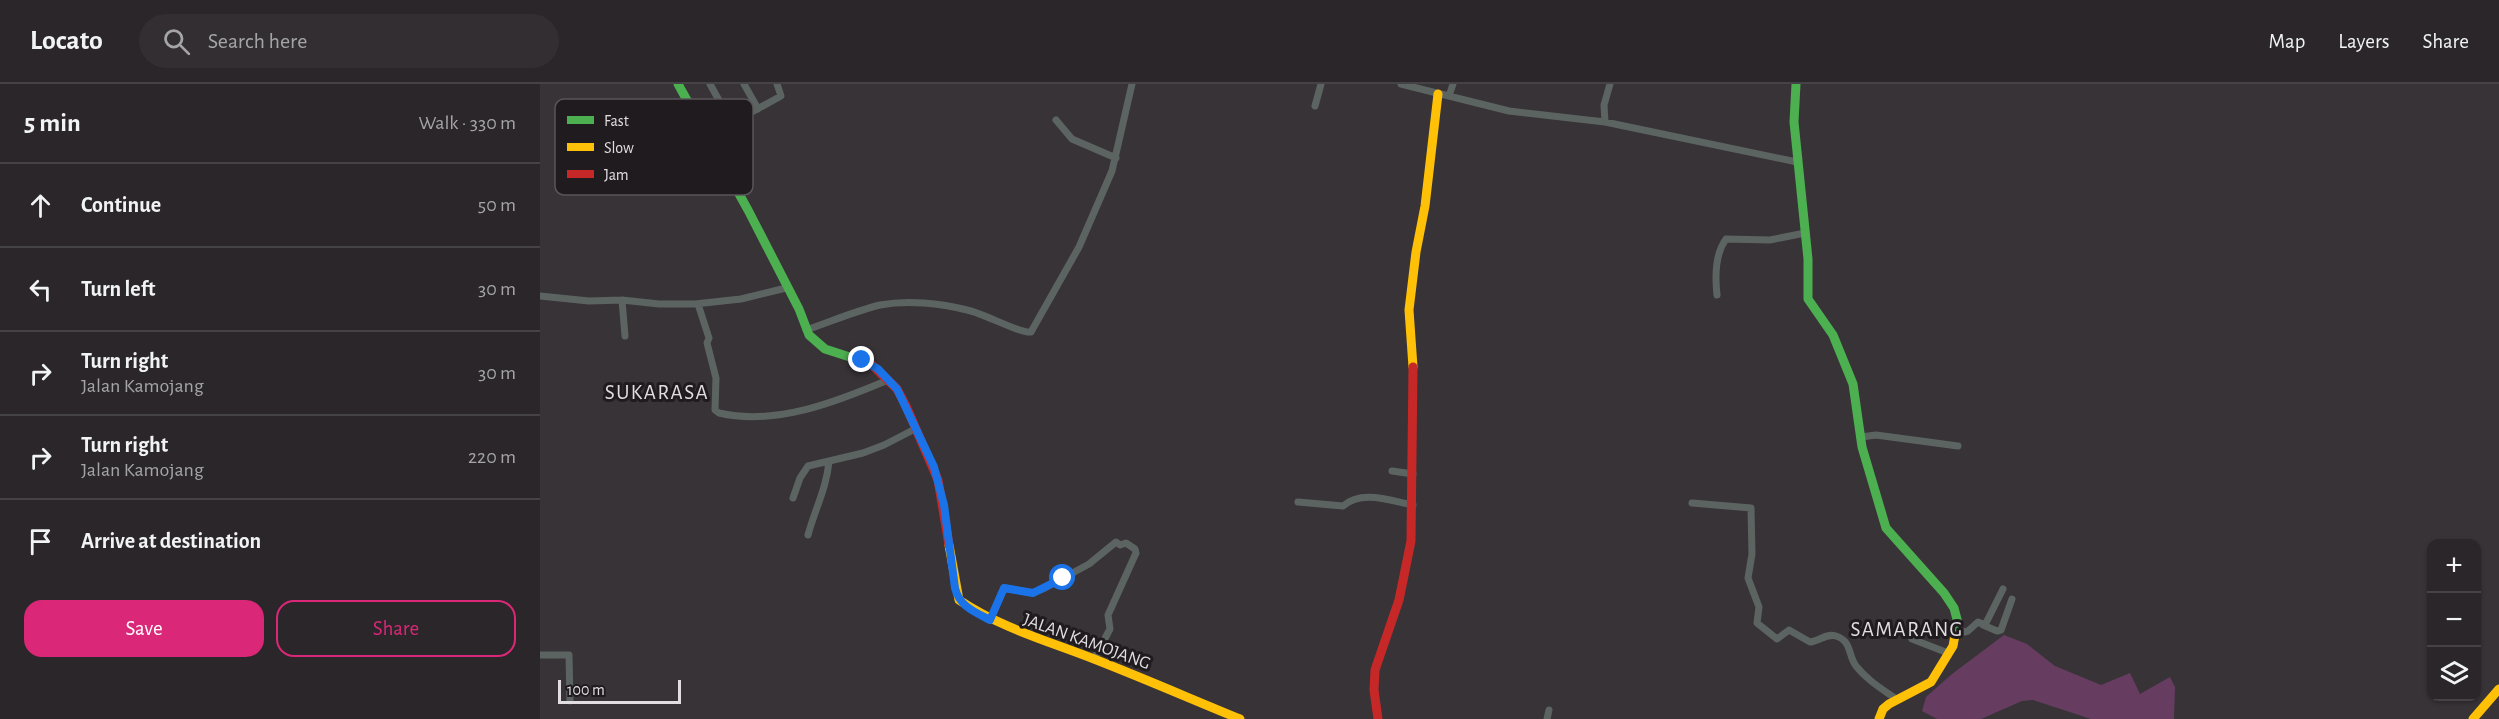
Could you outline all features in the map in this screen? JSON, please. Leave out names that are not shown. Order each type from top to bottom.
[{"type":"street","name":"JALAN KAMOJANG","points":[[678,84],[686,99]]},
{"type":"street","points":[[710,84],[718,99]]},
{"type":"street","points":[[744,84],[752,99]]},
{"type":"street","points":[[753,112],[781,96],[777,84]]},
{"type":"street","points":[[806,330],[893,303],[941,304],[994,318],[1025,333],[1031,332],[1079,247],[1116,158],[1132,84]]},
{"type":"street","points":[[1316,106],[1321,84]]},
{"type":"street","points":[[1401,84],[1509,111],[1605,122],[1797,162]]},
{"type":"street","points":[[1449,96],[1453,84]]},
{"type":"street","points":[[1605,122],[1604,105],[1610,84]]},
{"type":"street","points":[[1796,84],[1794,122],[1806,233],[1808,299],[1833,335],[1853,384],[1861,437],[1886,528],[1944,593],[1956,616],[1957,634],[1929,684],[1896,699],[1883,709],[1879,719]]},
{"type":"street","points":[[1378,719],[1374,690],[1376,670],[1401,591],[1411,541],[1413,368],[1409,310],[1414,261],[1428,184],[1438,94]]},
{"type":"street","points":[[753,100],[758,109]]},
{"type":"street","points":[[1056,120],[1072,139],[1116,158]]},
{"type":"street","name":"JALAN KAMOJANG","points":[[739,195],[814,342],[825,349],[871,364],[897,389],[938,480],[957,596],[969,609],[1020,634],[1094,659],[1240,719]]},
{"type":"street","points":[[1717,295],[1716,280],[1719,258],[1721,247],[1726,239],[1770,240],[1806,233]]},
{"type":"street","points":[[540,296],[589,301],[622,300],[659,304],[698,304],[751,297],[786,288]]},
{"type":"street","points":[[622,300],[626,336]]},
{"type":"street","points":[[698,304],[709,338],[707,343],[716,378],[715,410],[719,413],[786,415],[826,404],[888,380]]},
{"type":"street","points":[[793,498],[804,470],[813,464],[884,445],[915,429]]},
{"type":"street","points":[[1861,437],[1876,435],[1958,446]]},
{"type":"street","points":[[807,535],[816,504],[822,496],[827,479],[829,460]]},
{"type":"street","points":[[1392,471],[1413,474]]},
{"type":"street","points":[[1298,502],[1343,506],[1362,496],[1413,505]]},
{"type":"street","points":[[1692,503],[1751,508],[1752,554],[1748,578],[1759,607],[1757,623],[1777,639],[1789,630],[1810,642],[1825,636],[1841,638],[1850,648],[1853,662],[1862,674],[1896,699]]},
{"type":"street","points":[[990,620],[1004,588],[1036,592],[1086,566],[1116,542],[1120,545],[1126,543],[1135,549],[1136,553],[1108,615],[1110,629],[1094,659]]},
{"type":"street","points":[[1983,626],[2003,589]]},
{"type":"street","points":[[1957,634],[1968,631],[1978,622],[1997,631],[2001,630],[2012,599]]},
{"type":"street","points":[[1912,639],[1948,653]]},
{"type":"street","points":[[540,655],[569,655],[570,700]]},
{"type":"street","points":[[2473,719],[2499,689]]},
{"type":"street","points":[[1547,719],[1549,710]]},
{"type":"shaded area","points":[[2004,635],[2027,644],[2055,666],[2101,685],[2130,673],[2140,694],[2170,677],[2175,687],[2174,719],[2091,719],[2033,700],[2022,701],[1981,719],[1937,719],[1922,711],[1926,697],[1952,674]]},
{"type":"traffic: fast","points":[[678,84],[686,99]]},
{"type":"traffic: fast","points":[[1796,84],[1794,122],[1808,259],[1808,299],[1833,335],[1853,384],[1862,447],[1886,528],[1944,593],[1954,608],[1958,623],[1955,635]]},
{"type":"traffic: fast","points":[[740,195],[799,309],[809,335],[825,349],[856,359]]},
{"type":"traffic: slow","points":[[1413,367],[1409,310],[1416,252],[1425,206],[1438,94]]},
{"type":"traffic: slow","points":[[949,545],[959,600],[975,610],[1025,633],[1240,719]]},
{"type":"traffic: slow","points":[[1879,719],[1883,709],[1889,704],[1931,682],[1953,646],[1955,635]]},
{"type":"traffic: slow","points":[[2473,719],[2499,689]]},
{"type":"traffic: jam","points":[[856,359],[871,364],[897,389],[906,406],[938,480],[949,545]]},
{"type":"traffic: jam","points":[[1378,719],[1374,690],[1375,670],[1399,600],[1411,541],[1413,367]]},
{"type":"district","name":"SUKARASA","points":[[657,392]]},
{"type":"district","name":"SAMARANG","points":[[1907,629]]},
{"type":"route","points":[[862,360],[878,369],[897,389],[934,467],[944,505],[955,588],[959,600],[969,609],[990,620],[1004,588],[1033,593],[1063,578]]}]
